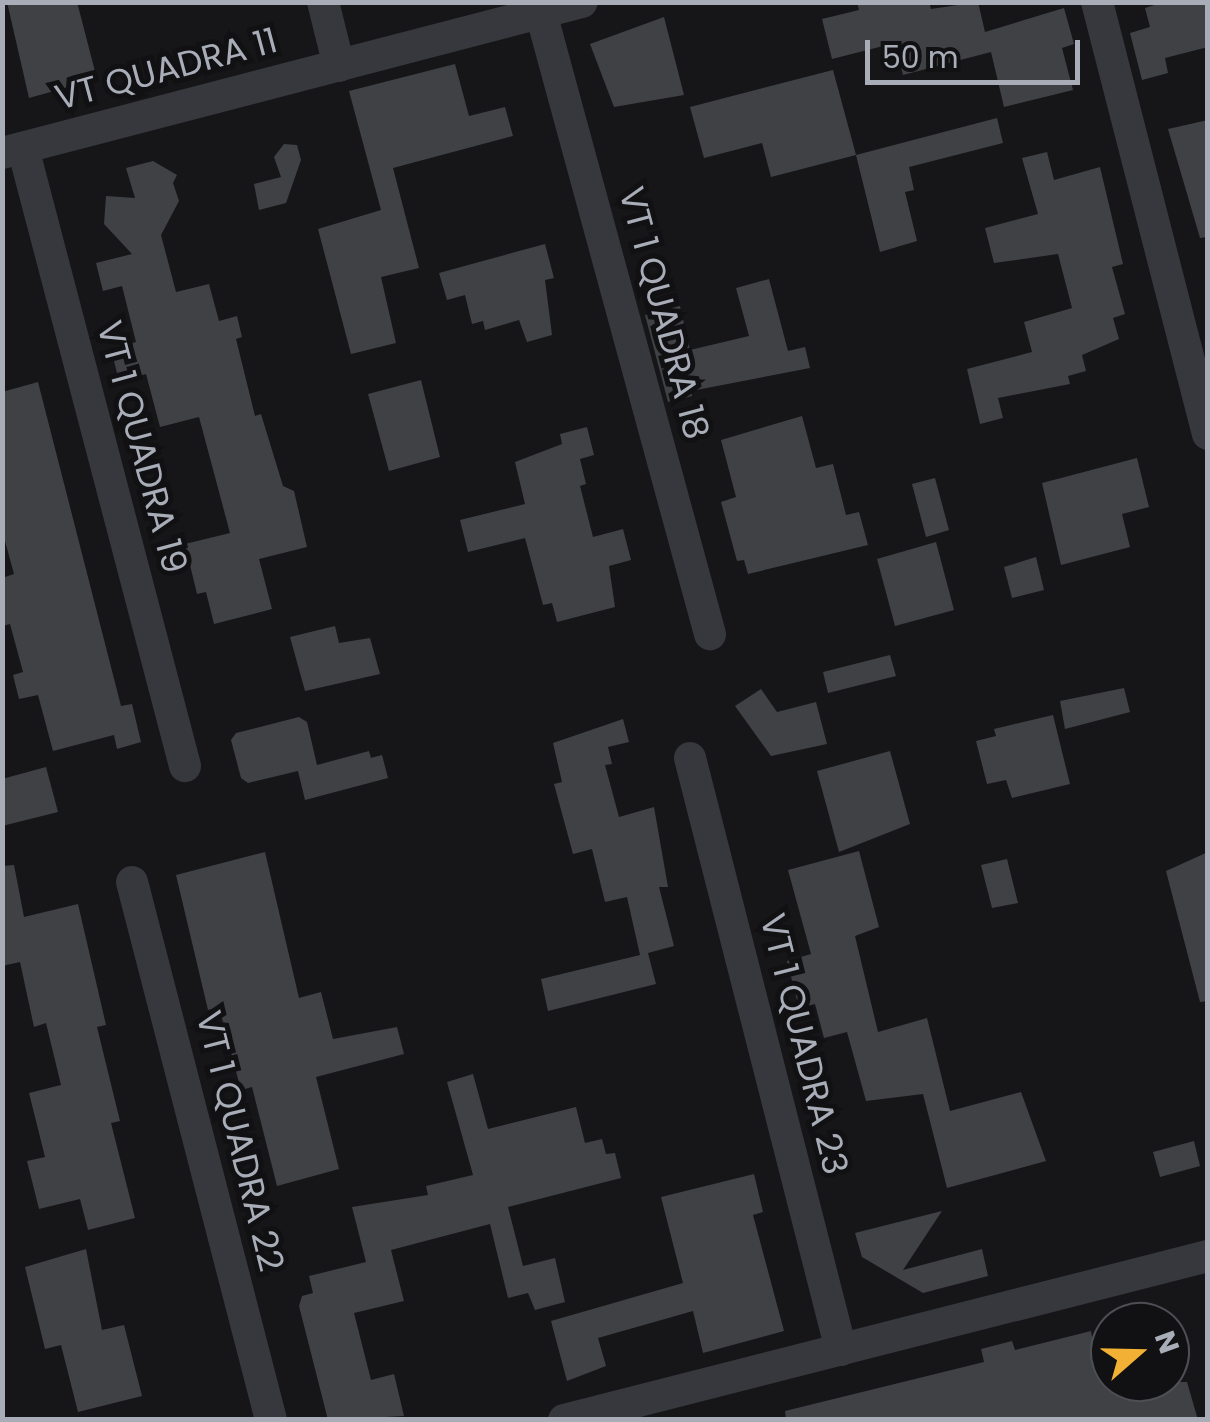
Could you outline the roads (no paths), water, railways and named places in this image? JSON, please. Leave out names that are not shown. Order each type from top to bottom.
[{"type":"street","points":[[322,2],[339,66]]},
{"type":"street","name":"VT QUADRA 11","points":[[12,151],[582,2]]},
{"type":"street","points":[[1097,2],[1208,434]]},
{"type":"street","name":"VT 1 QUADRA 18","points":[[541,13],[710,634]]},
{"type":"street","name":"VT 1 QUADRA 19","points":[[12,151],[185,766]]},
{"type":"street","name":"VT 1 QUADRA 23","points":[[690,758],[841,1350]]},
{"type":"street","name":"VT 1 QUADRA 22","points":[[132,882],[270,1420]]},
{"type":"street","points":[[564,1420],[1208,1256]]}]
